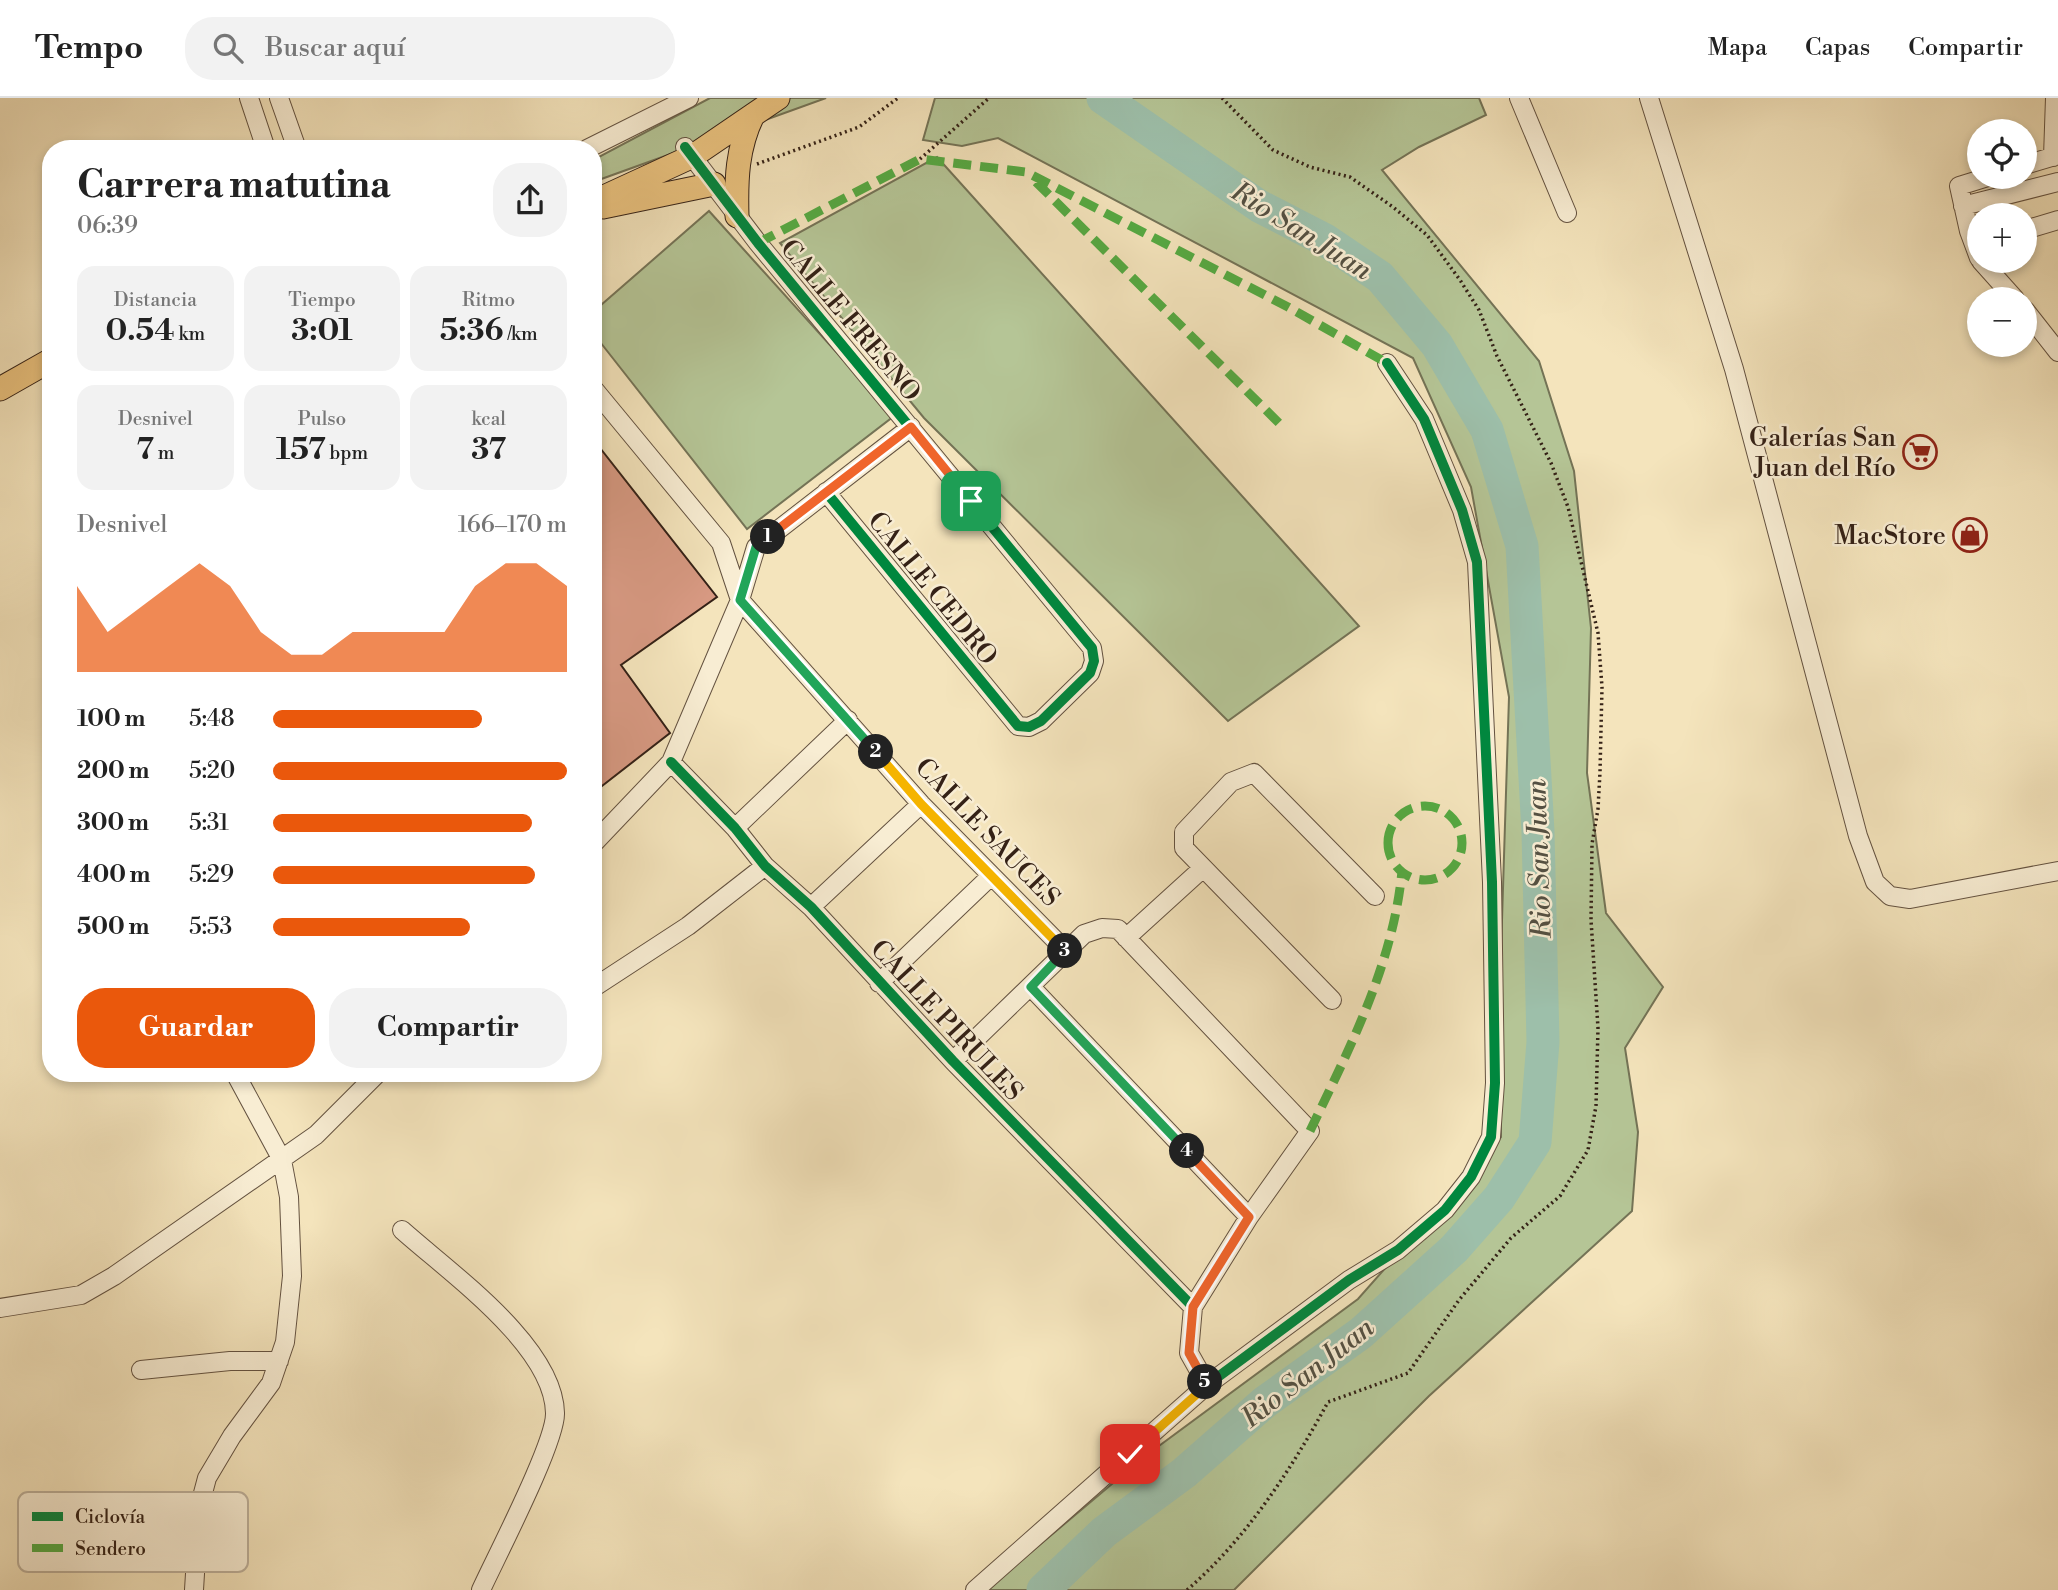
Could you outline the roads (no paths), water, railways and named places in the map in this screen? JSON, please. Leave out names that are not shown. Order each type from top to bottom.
[{"type":"main road","points":[[602,197],[689,151],[756,107],[778,98]]},
{"type":"main road","points":[[737,216],[736,172],[743,135],[756,107]]},
{"type":"main road","points":[[602,185],[689,151]]},
{"type":"main road","points":[[602,206],[714,184]]},
{"type":"main road","points":[[0,390],[42,364]]},
{"type":"main road","points":[[0,405],[42,381]]},
{"type":"street","points":[[249,98],[264,140]]},
{"type":"street","points":[[279,98],[293,140]]},
{"type":"street","points":[[602,142],[689,98]]},
{"type":"street","points":[[1519,98],[1567,213]]},
{"type":"street","points":[[1649,98],[1734,369],[1839,769],[1875,882],[1891,896],[1910,899],[2058,871]]},
{"type":"street","points":[[2037,161],[2055,156],[2055,98]]},
{"type":"street","name":"CALLE FRESNO","points":[[689,151],[737,216],[1092,648],[1094,661],[1090,673],[1041,721],[1029,727],[1018,726],[1004,712]]},
{"type":"street","points":[[1963,206],[2058,182]]},
{"type":"street","points":[[1967,183],[1958,186],[1967,219]]},
{"type":"street","points":[[2037,226],[2058,220]]},
{"type":"street","points":[[1994,273],[2005,287]]},
{"type":"street","points":[[2037,325],[2058,352]]},
{"type":"street","points":[[975,1590],[1207,1385],[1349,1280],[1398,1250],[1445,1210],[1471,1177],[1491,1137],[1495,1083],[1492,895],[1477,562],[1462,510],[1424,419],[1387,363]]},
{"type":"street","name":"CALLE SAUCES","points":[[602,399],[721,544],[740,600],[921,804],[1065,950]]},
{"type":"street","points":[[602,835],[671,762],[740,600],[756,547],[911,427]]},
{"type":"street","name":"CALLE CEDRO","points":[[825,492],[1004,712]]},
{"type":"street","points":[[735,828],[848,720]]},
{"type":"street","name":"CALLE PIRULES","points":[[671,762],[735,828],[765,866],[811,907],[953,1062],[1193,1307]]},
{"type":"street","points":[[1332,1000],[1184,848],[1184,832],[1231,782],[1254,773],[1375,896]]},
{"type":"street","points":[[811,907],[921,804]]},
{"type":"street","points":[[602,982],[688,926],[765,866]]},
{"type":"street","points":[[1122,934],[1203,867]]},
{"type":"street","points":[[879,983],[991,876]]},
{"type":"street","points":[[953,1062],[1031,987],[1065,950],[1084,934],[1101,928],[1122,934],[1310,1131],[1249,1217],[1193,1307],[1189,1353],[1207,1385]]},
{"type":"street","points":[[1031,987],[1249,1217]]},
{"type":"street","points":[[203,1492],[207,1478],[232,1436],[271,1383],[285,1342],[292,1276],[289,1197],[282,1160],[241,1082]]},
{"type":"street","points":[[0,1308],[82,1295],[316,1135],[369,1082]]},
{"type":"street","points":[[402,1230],[517,1333],[548,1377],[556,1415],[545,1448],[481,1590]]},
{"type":"street","points":[[141,1370],[230,1362],[279,1361]]},
{"type":"street","points":[[194,1590],[195,1572]]},
{"type":"waterway","name":"Rio San Juan","points":[[1043,1590],[1104,1532],[1184,1473],[1265,1402],[1361,1333],[1454,1249],[1499,1198],[1535,1142],[1543,1042],[1538,832],[1522,546],[1487,430],[1437,345],[1380,277],[1325,240],[1259,206],[1103,98]]},
{"type":"place","name":"Galerías San Juan del Río","points":[[1920,452]]},
{"type":"place","name":"MacStore","points":[[1970,535]]}]
